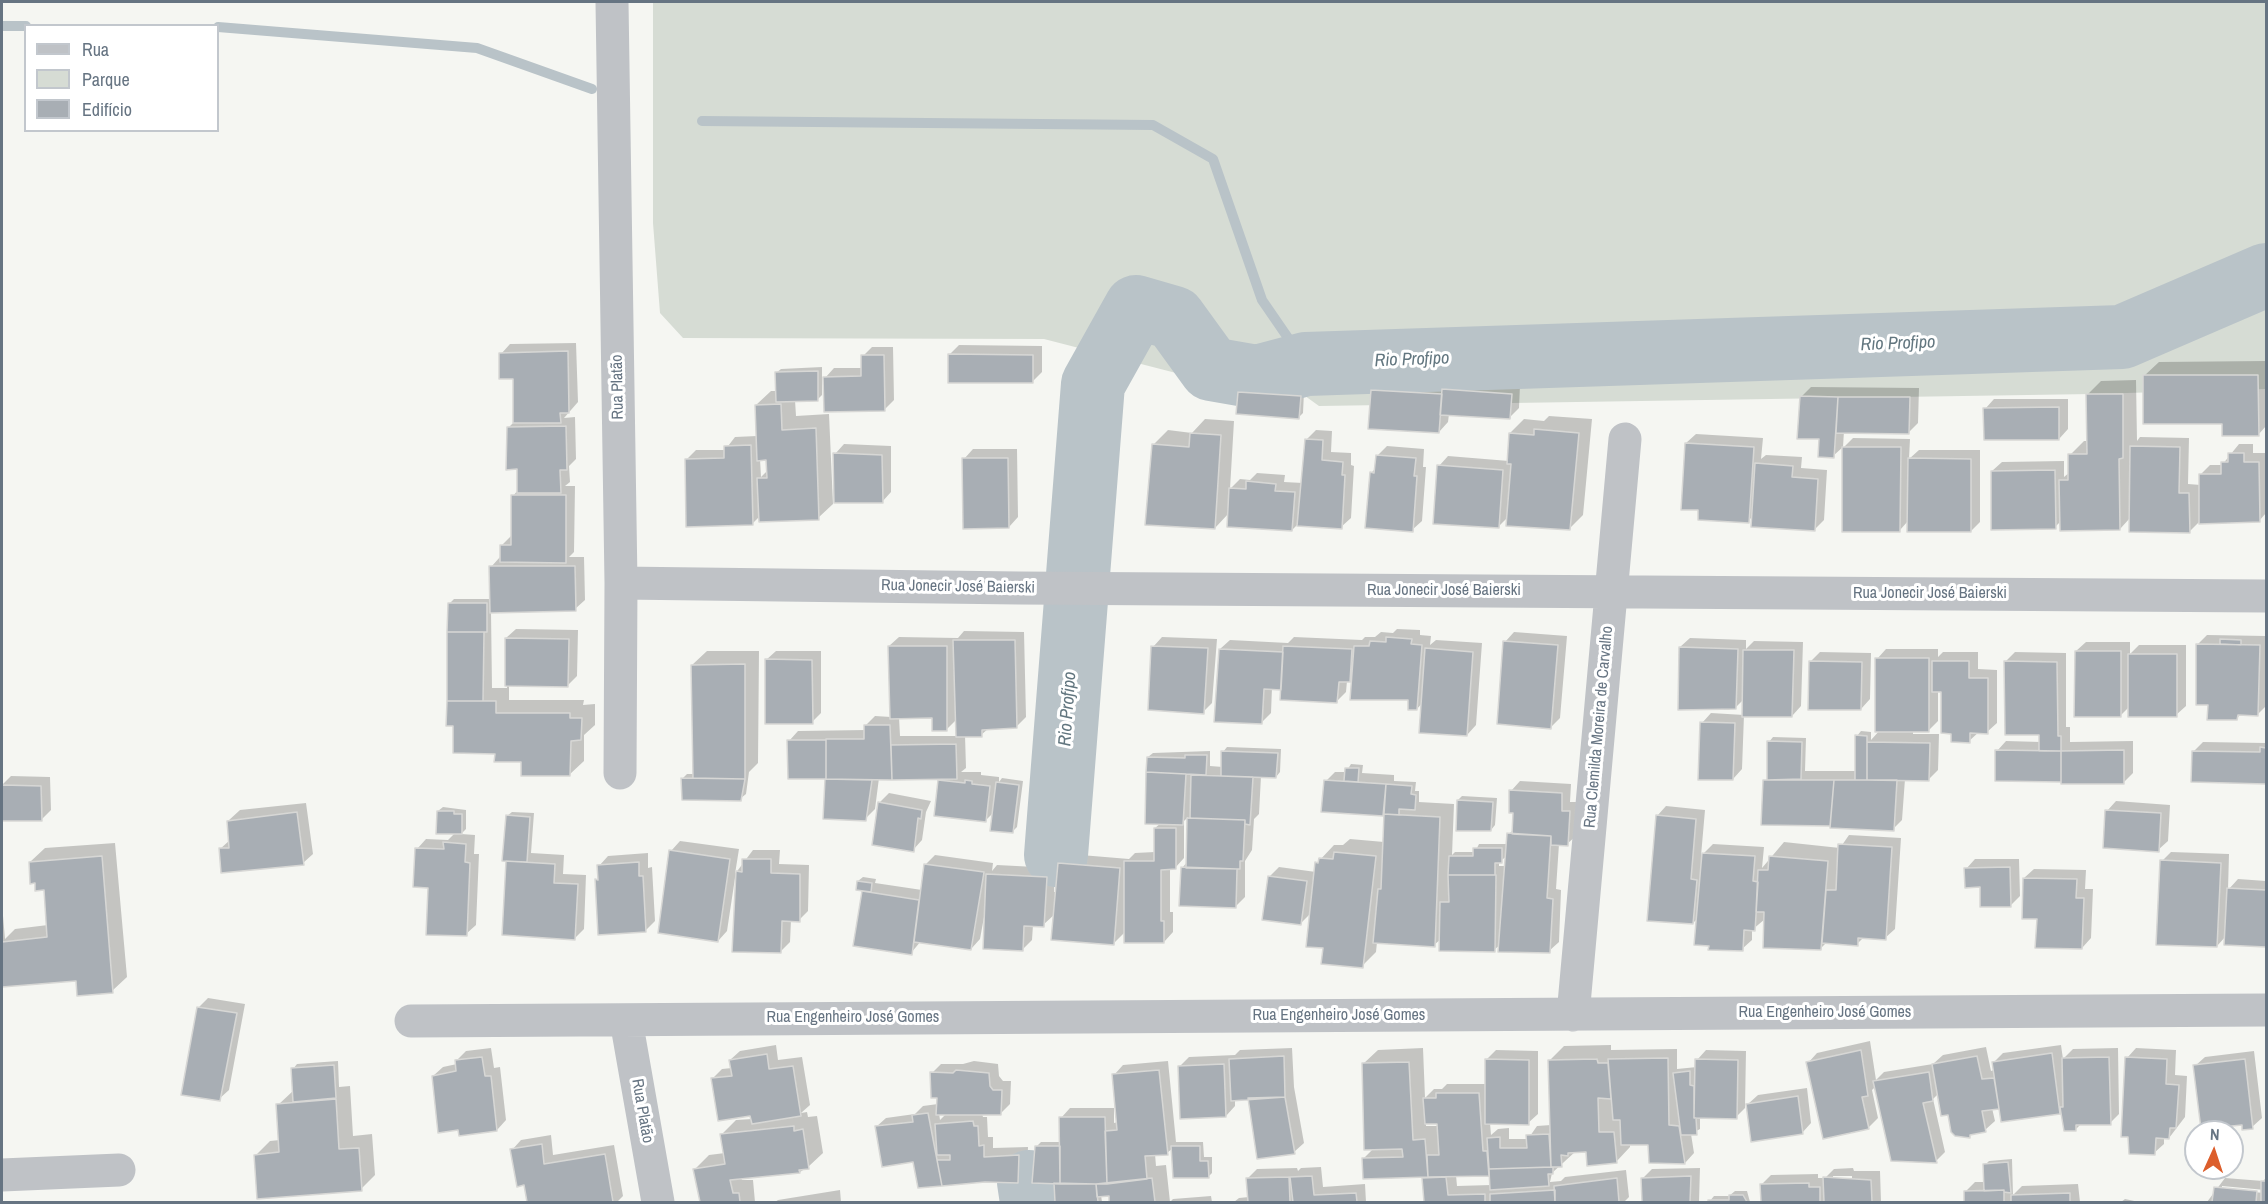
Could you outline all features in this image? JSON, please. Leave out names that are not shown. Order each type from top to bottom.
[{"type":"street","name":"Rua Platão","points":[[612,2],[621,583],[620,773]]},
{"type":"street","name":"Rua Clemilda Moreira de Carvalho","points":[[1573,1014],[1625,440]]},
{"type":"street","name":"Rua Jonecir José Baierski","points":[[621,583],[1611,593],[2266,596]]},
{"type":"street","name":"Rua Engenheiro José Gomes","points":[[411,1021],[2266,1010]]},
{"type":"street","name":"Rua Platão","points":[[626,1020],[658,1203]]},
{"type":"street","points":[[2,1175],[119,1170]]},
{"type":"green space","points":[[653,2],[2266,2],[2266,389],[2092,394],[1319,406],[1237,347],[1176,373],[1044,339],[683,338],[660,313],[653,223]]},
{"type":"building","points":[[568,351],[569,413],[560,413],[561,423],[513,423],[513,379],[499,379],[499,353]]},
{"type":"building","points":[[948,354],[1033,355],[1033,383],[948,383]]},
{"type":"building","points":[[861,355],[884,355],[885,411],[824,412],[823,377],[861,376]]},
{"type":"building","points":[[818,371],[818,401],[776,402],[775,372]]},
{"type":"building","points":[[2143,375],[2258,375],[2259,436],[2222,436],[2222,424],[2143,424]]},
{"type":"building","points":[[1442,389],[1512,394],[1510,419],[1440,415]]},
{"type":"building","points":[[1371,390],[1442,394],[1439,433],[1368,429]]},
{"type":"building","points":[[1238,392],[1301,396],[1299,419],[1236,414]]},
{"type":"building","points":[[2086,394],[2123,394],[2123,458],[2119,459],[2120,530],[2060,531],[2059,480],[2068,480],[2068,454],[2087,454]]},
{"type":"building","points":[[1800,396],[1838,397],[1834,458],[1818,457],[1819,439],[1797,439]]},
{"type":"building","points":[[1838,397],[1910,397],[1909,434],[1836,433]]},
{"type":"building","points":[[781,404],[782,430],[816,428],[819,520],[759,522],[757,478],[767,478],[766,460],[757,461],[755,405]]},
{"type":"building","points":[[2059,407],[2059,440],[1984,440],[1983,408]]},
{"type":"building","points":[[566,426],[567,470],[560,470],[561,493],[517,493],[517,469],[506,470],[507,427]]},
{"type":"building","points":[[1534,429],[1579,433],[1570,530],[1506,526],[1511,464],[1507,464],[1509,433],[1534,435]]},
{"type":"building","points":[[1190,433],[1221,435],[1215,529],[1145,525],[1152,444],[1189,447]]},
{"type":"building","points":[[1305,439],[1323,440],[1322,460],[1343,462],[1342,475],[1345,475],[1342,529],[1297,526]]},
{"type":"building","points":[[1685,443],[1754,447],[1749,523],[1698,520],[1698,510],[1681,510]]},
{"type":"building","points":[[751,445],[753,525],[686,527],[685,459],[724,458],[724,446]]},
{"type":"building","points":[[2130,446],[2180,447],[2179,493],[2189,493],[2190,533],[2129,532]]},
{"type":"building","points":[[1842,447],[1901,447],[1900,532],[1842,532]]},
{"type":"building","points":[[833,453],[882,455],[883,503],[834,503]]},
{"type":"building","points":[[2228,453],[2244,453],[2244,462],[2259,462],[2260,522],[2199,524],[2199,474],[2221,474],[2221,462],[2228,462]]},
{"type":"building","points":[[1376,455],[1416,458],[1413,532],[1365,528],[1370,472],[1374,473]]},
{"type":"building","points":[[962,458],[1008,458],[1009,528],[963,529]]},
{"type":"building","points":[[1908,458],[1971,459],[1971,532],[1907,532]]},
{"type":"building","points":[[1755,463],[1793,466],[1792,477],[1818,479],[1815,531],[1751,527]]},
{"type":"building","points":[[1437,465],[1503,470],[1499,528],[1433,524]]},
{"type":"building","points":[[2055,470],[2056,529],[1991,530],[1991,471]]},
{"type":"building","points":[[1246,481],[1276,484],[1275,491],[1295,492],[1292,531],[1227,527],[1229,488],[1246,489]]},
{"type":"building","points":[[511,495],[566,495],[566,563],[500,562],[500,545],[511,545]]},
{"type":"building","points":[[489,566],[575,566],[576,611],[490,613]]},
{"type":"building","points":[[448,603],[487,603],[487,632],[447,632]]},
{"type":"building","points":[[447,632],[484,632],[483,701],[447,701]]},
{"type":"building","points":[[1386,637],[1412,639],[1411,644],[1422,645],[1417,710],[1408,710],[1408,700],[1350,700],[1354,646],[1369,646],[1370,641],[1386,642]]},
{"type":"building","points":[[505,638],[569,639],[568,687],[505,686]]},
{"type":"building","points":[[2220,639],[2241,640],[2241,645],[2220,644]]},
{"type":"building","points":[[953,640],[1015,640],[1017,728],[982,730],[982,737],[956,737]]},
{"type":"building","points":[[1503,641],[1558,645],[1551,729],[1497,724]]},
{"type":"building","points":[[2196,644],[2260,645],[2258,716],[2238,715],[2237,720],[2207,720],[2208,705],[2196,705]]},
{"type":"building","points":[[888,646],[947,646],[947,731],[932,731],[932,718],[890,719]]},
{"type":"building","points":[[1151,646],[1208,648],[1204,714],[1148,710]]},
{"type":"building","points":[[1283,646],[1352,649],[1350,682],[1339,682],[1337,703],[1280,700]]},
{"type":"building","points":[[1679,647],[1738,649],[1736,709],[1678,710]]},
{"type":"building","points":[[1425,648],[1473,652],[1467,736],[1419,733]]},
{"type":"building","points":[[1219,649],[1283,652],[1281,690],[1264,689],[1262,724],[1214,722]]},
{"type":"building","points":[[1743,650],[1794,650],[1792,717],[1742,717]]},
{"type":"building","points":[[2075,651],[2121,651],[2121,717],[2074,717]]},
{"type":"building","points":[[2128,654],[2177,654],[2177,717],[2128,717]]},
{"type":"building","points":[[1875,658],[1929,658],[1929,732],[1875,732]]},
{"type":"building","points":[[765,659],[812,660],[813,724],[765,724]]},
{"type":"building","points":[[1809,661],[1862,662],[1861,710],[1808,710]]},
{"type":"building","points":[[1932,661],[1969,661],[1969,678],[1988,678],[1988,734],[1970,733],[1970,743],[1951,742],[1951,734],[1941,733],[1941,692],[1932,692]]},
{"type":"building","points":[[2004,661],[2057,662],[2058,736],[2061,736],[2061,751],[2039,751],[2039,735],[2005,735]]},
{"type":"building","points":[[745,664],[745,779],[693,778],[691,665]]},
{"type":"building","points":[[447,701],[496,701],[496,713],[570,713],[570,718],[582,718],[581,740],[571,741],[570,776],[521,776],[521,762],[494,762],[495,754],[453,753],[453,726],[446,726]]},
{"type":"building","points":[[1700,722],[1735,723],[1733,780],[1698,780]]},
{"type":"building","points":[[864,725],[890,725],[892,780],[826,779],[826,739],[864,739]]},
{"type":"building","points":[[1855,735],[1867,736],[1867,780],[1855,780]]},
{"type":"building","points":[[787,740],[826,740],[826,779],[788,779]]},
{"type":"building","points":[[1767,741],[1802,742],[1801,779],[1767,780]]},
{"type":"building","points":[[1867,742],[1930,743],[1929,781],[1867,780]]},
{"type":"building","points":[[956,744],[957,779],[892,780],[891,745]]},
{"type":"building","points":[[2260,747],[2266,748],[2266,784],[2191,782],[2192,751],[2260,752]]},
{"type":"building","points":[[1995,750],[2061,751],[2061,782],[1995,781]]},
{"type":"building","points":[[2124,750],[2124,784],[2061,784],[2061,751]]},
{"type":"building","points":[[1221,751],[1278,753],[1276,778],[1221,776]]},
{"type":"building","points":[[1185,755],[1207,755],[1206,775],[1146,772],[1147,757],[1185,758]]},
{"type":"building","points":[[1345,768],[1359,768],[1358,782],[1344,781]]},
{"type":"building","points":[[1146,772],[1186,774],[1183,825],[1145,824]]},
{"type":"building","points":[[1191,775],[1253,777],[1250,825],[1245,824],[1245,820],[1190,818]]},
{"type":"building","points":[[681,778],[745,779],[741,801],[682,800]]},
{"type":"building","points":[[825,779],[872,780],[866,821],[823,819]]},
{"type":"building","points":[[938,780],[965,783],[965,780],[972,781],[972,784],[990,786],[986,822],[934,816]]},
{"type":"building","points":[[1324,780],[1386,784],[1383,816],[1321,812]]},
{"type":"building","points":[[1763,780],[1834,780],[1830,826],[1761,825]]},
{"type":"building","points":[[1834,780],[1897,780],[1894,831],[1830,828]]},
{"type":"building","points":[[996,782],[1019,785],[1013,833],[990,831]]},
{"type":"building","points":[[1386,784],[1412,786],[1411,794],[1416,795],[1415,810],[1399,809],[1399,815],[1384,814]]},
{"type":"building","points":[[2,785],[41,786],[42,821],[2,821]]},
{"type":"building","points":[[1509,790],[1562,793],[1562,811],[1570,811],[1568,846],[1551,845],[1551,836],[1512,834],[1513,813],[1509,813]]},
{"type":"building","points":[[1457,800],[1493,802],[1491,831],[1456,831]]},
{"type":"building","points":[[878,802],[922,810],[921,819],[918,818],[914,852],[872,845]]},
{"type":"building","points":[[2105,810],[2161,813],[2159,852],[2103,848]]},
{"type":"building","points":[[437,811],[454,811],[454,814],[462,814],[462,834],[436,834]]},
{"type":"building","points":[[297,812],[304,865],[221,873],[219,848],[229,848],[227,821]]},
{"type":"building","points":[[1384,814],[1440,817],[1435,947],[1373,943],[1378,889],[1381,889]]},
{"type":"building","points":[[506,815],[530,817],[527,862],[502,861]]},
{"type":"building","points":[[1656,815],[1696,819],[1691,879],[1697,880],[1693,924],[1647,921]]},
{"type":"building","points":[[1187,818],[1245,820],[1243,861],[1240,861],[1240,869],[1186,868]]},
{"type":"building","points":[[1154,828],[1176,828],[1176,869],[1161,870],[1161,921],[1164,921],[1164,943],[1124,943],[1124,861],[1154,861]]},
{"type":"building","points":[[1507,833],[1551,836],[1547,898],[1553,899],[1550,953],[1498,952]]},
{"type":"building","points":[[443,842],[466,844],[465,862],[470,863],[467,936],[426,935],[428,888],[413,887],[415,848],[444,849]]},
{"type":"building","points":[[1838,844],[1892,847],[1886,940],[1858,938],[1858,946],[1822,943],[1826,890],[1836,890]]},
{"type":"building","points":[[1473,848],[1502,848],[1502,863],[1495,863],[1495,875],[1448,875],[1449,856],[1473,856]]},
{"type":"building","points":[[669,850],[730,859],[718,942],[658,933]]},
{"type":"building","points":[[1334,852],[1376,856],[1363,968],[1321,964],[1323,948],[1306,947],[1315,862],[1318,863],[1319,858],[1333,859]]},
{"type":"building","points":[[1702,853],[1755,856],[1753,881],[1758,882],[1755,931],[1744,930],[1743,951],[1708,950],[1709,946],[1694,945]]},
{"type":"building","points":[[102,856],[113,993],[77,996],[76,981],[2,987],[2,942],[47,937],[44,890],[35,891],[35,883],[30,884],[29,862]]},
{"type":"building","points":[[1769,856],[1828,861],[1821,950],[1763,948],[1764,912],[1756,912],[1758,870],[1768,870]]},
{"type":"building","points":[[742,859],[771,859],[771,873],[800,874],[800,922],[782,921],[781,953],[732,952],[736,871],[742,872]]},
{"type":"building","points":[[2160,860],[2221,863],[2217,947],[2156,945]]},
{"type":"building","points":[[506,861],[555,864],[554,883],[578,884],[575,940],[502,935]]},
{"type":"building","points":[[639,862],[639,876],[643,876],[646,932],[598,935],[595,879],[598,880],[597,865]]},
{"type":"building","points":[[1058,863],[1120,868],[1114,945],[1051,940]]},
{"type":"building","points":[[924,864],[984,872],[971,950],[914,942]]},
{"type":"building","points":[[1181,867],[1237,869],[1236,908],[1179,906]]},
{"type":"building","points":[[2010,867],[2011,907],[1980,907],[1980,887],[1965,888],[1964,868]]},
{"type":"building","points":[[986,874],[1047,877],[1044,927],[1024,926],[1023,951],[983,949]]},
{"type":"building","points":[[1448,875],[1496,875],[1495,952],[1439,951],[1440,902],[1449,902]]},
{"type":"building","points":[[1268,876],[1307,881],[1301,925],[1262,920]]},
{"type":"building","points":[[2023,878],[2077,879],[2076,898],[2084,898],[2082,949],[2035,948],[2037,919],[2022,919]]},
{"type":"building","points":[[857,881],[872,883],[871,892],[856,890]]},
{"type":"building","points":[[2227,888],[2266,890],[2266,947],[2224,945]]},
{"type":"building","points":[[862,891],[919,900],[912,955],[853,946]]},
{"type":"building","points":[[197,1007],[237,1013],[220,1101],[181,1095]]},
{"type":"building","points":[[1861,1050],[1868,1096],[1862,1097],[1869,1129],[1823,1139],[1806,1062]]},
{"type":"building","points":[[2052,1053],[2060,1114],[2001,1122],[1992,1062]]},
{"type":"building","points":[[767,1054],[769,1069],[793,1066],[801,1116],[752,1124],[750,1116],[718,1121],[711,1078],[732,1076],[729,1060]]},
{"type":"building","points":[[1284,1056],[1285,1097],[1231,1101],[1229,1059]]},
{"type":"building","points":[[1977,1056],[1982,1079],[1994,1078],[1999,1109],[1982,1111],[1986,1132],[1970,1135],[1970,1138],[1955,1136],[1951,1132],[1948,1115],[1941,1116],[1932,1064]]},
{"type":"building","points":[[482,1057],[485,1076],[491,1076],[497,1131],[459,1136],[458,1130],[438,1133],[432,1076],[456,1071],[455,1060]]},
{"type":"building","points":[[2109,1057],[2111,1125],[2076,1125],[2076,1131],[2064,1131],[2060,1107],[2063,1107],[2062,1058]]},
{"type":"building","points":[[2125,1057],[2167,1059],[2166,1084],[2179,1085],[2176,1128],[2170,1128],[2169,1139],[2156,1138],[2155,1155],[2129,1154],[2128,1137],[2121,1137]]},
{"type":"building","points":[[1668,1058],[1669,1125],[1679,1126],[1685,1164],[1649,1163],[1648,1145],[1621,1145],[1620,1120],[1613,1120],[1608,1059]]},
{"type":"building","points":[[1485,1059],[1529,1060],[1529,1125],[1485,1124]]},
{"type":"building","points":[[1597,1059],[1598,1063],[1608,1063],[1611,1099],[1598,1098],[1599,1132],[1614,1132],[1617,1163],[1587,1166],[1586,1152],[1568,1153],[1568,1156],[1561,1155],[1562,1167],[1551,1167],[1548,1060]]},
{"type":"building","points":[[1695,1059],[1738,1060],[1737,1119],[1694,1118]]},
{"type":"building","points":[[2245,1059],[2253,1129],[2244,1130],[2244,1120],[2200,1120],[2193,1065]]},
{"type":"building","points":[[1409,1062],[1413,1140],[1425,1139],[1428,1177],[1363,1179],[1362,1158],[1403,1157],[1402,1149],[1364,1150],[1362,1063]]},
{"type":"building","points":[[1224,1064],[1226,1117],[1180,1119],[1178,1066]]},
{"type":"building","points":[[334,1065],[336,1098],[293,1102],[291,1068]]},
{"type":"building","points":[[956,1070],[989,1073],[990,1086],[993,1090],[1002,1090],[1001,1115],[936,1115],[937,1098],[931,1098],[930,1072],[953,1073]]},
{"type":"building","points":[[1159,1070],[1168,1155],[1145,1156],[1147,1179],[1107,1184],[1105,1131],[1117,1130],[1112,1074]]},
{"type":"building","points":[[1690,1071],[1690,1085],[1694,1086],[1694,1118],[1696,1118],[1697,1135],[1681,1135],[1673,1073]]},
{"type":"building","points":[[1929,1072],[1933,1101],[1923,1103],[1937,1163],[1891,1161],[1873,1081]]},
{"type":"building","points":[[1436,1093],[1479,1093],[1483,1151],[1487,1151],[1489,1176],[1428,1177],[1427,1155],[1439,1155],[1437,1124],[1425,1124],[1423,1098],[1436,1098]]},
{"type":"building","points":[[1798,1096],[1803,1134],[1751,1142],[1746,1104]]},
{"type":"building","points":[[1285,1097],[1295,1154],[1257,1159],[1248,1098]]},
{"type":"building","points":[[336,1099],[339,1149],[359,1148],[362,1191],[257,1199],[254,1155],[279,1152],[276,1104]]},
{"type":"building","points":[[928,1113],[942,1186],[918,1188],[913,1162],[882,1167],[875,1126],[913,1122],[912,1115]]},
{"type":"building","points":[[1059,1117],[1105,1117],[1107,1184],[1060,1184]]},
{"type":"building","points":[[973,1121],[974,1126],[978,1126],[979,1146],[984,1145],[984,1157],[1019,1155],[1018,1183],[985,1182],[942,1186],[937,1160],[950,1160],[950,1155],[937,1155],[935,1124]]},
{"type":"building","points":[[794,1126],[794,1131],[803,1129],[809,1169],[799,1170],[800,1173],[730,1180],[733,1193],[739,1193],[740,1202],[700,1202],[693,1169],[725,1164],[720,1134]]},
{"type":"building","points":[[1549,1134],[1551,1167],[1489,1169],[1487,1138],[1500,1137],[1500,1148],[1527,1148],[1526,1135]]},
{"type":"building","points":[[542,1144],[544,1164],[605,1154],[613,1202],[527,1202],[524,1185],[517,1187],[510,1149]]},
{"type":"building","points":[[1035,1146],[1060,1146],[1060,1184],[1032,1183]]},
{"type":"building","points":[[1171,1146],[1200,1146],[1200,1161],[1208,1161],[1209,1178],[1173,1178]]},
{"type":"building","points":[[2008,1162],[2011,1193],[2004,1192],[2004,1190],[1984,1191],[1983,1164]]},
{"type":"building","points":[[1553,1167],[1553,1174],[1548,1174],[1549,1186],[1490,1190],[1489,1169]]},
{"type":"building","points":[[1312,1176],[1314,1195],[1356,1193],[1357,1202],[1293,1202],[1290,1177]]},
{"type":"building","points":[[1691,1176],[1690,1202],[1642,1202],[1641,1178]]},
{"type":"building","points":[[1289,1177],[1290,1202],[1248,1202],[1246,1178]]},
{"type":"building","points":[[1446,1177],[1448,1195],[1485,1194],[1485,1202],[1424,1202],[1422,1178]]},
{"type":"building","points":[[1823,1177],[1871,1180],[1872,1202],[1824,1202]]},
{"type":"building","points":[[1152,1178],[1155,1202],[1109,1202],[1109,1196],[1097,1197],[1096,1184]]},
{"type":"building","points":[[1617,1178],[1619,1202],[1555,1202],[1554,1186]]},
{"type":"building","points":[[2261,1181],[2266,1181],[2266,1202],[2261,1202]]},
{"type":"building","points":[[1054,1183],[1096,1184],[1098,1202],[1055,1202]]},
{"type":"building","points":[[1809,1183],[1809,1187],[1820,1187],[1820,1202],[1761,1202],[1760,1184]]},
{"type":"building","points":[[2214,1187],[2257,1191],[2256,1202],[2212,1202]]},
{"type":"building","points":[[1555,1190],[1555,1202],[1490,1202],[1490,1194]]},
{"type":"building","points":[[2004,1190],[2004,1202],[1964,1202],[1964,1191]]},
{"type":"building","points":[[2070,1193],[2070,1202],[2011,1202],[2011,1195]]},
{"type":"building","points":[[1729,1195],[1743,1195],[1747,1202],[1708,1202],[1708,1200],[1729,1200]]},
{"type":"waterway","points":[[2,26],[24,26]]},
{"type":"waterway","points":[[219,27],[477,48],[592,89]]},
{"type":"waterway","points":[[702,121],[1153,125],[1213,159],[1262,300],[1306,364]]},
{"type":"waterway","name":"Rio Profipo","points":[[1056,855],[1093,384],[1136,307],[1174,318],[1211,369],[1257,377],[1306,364],[2122,337],[2266,275]]},
{"type":"waterway","name":"Rio Profipo","points":[[1029,1182],[1032,1202]]}]
